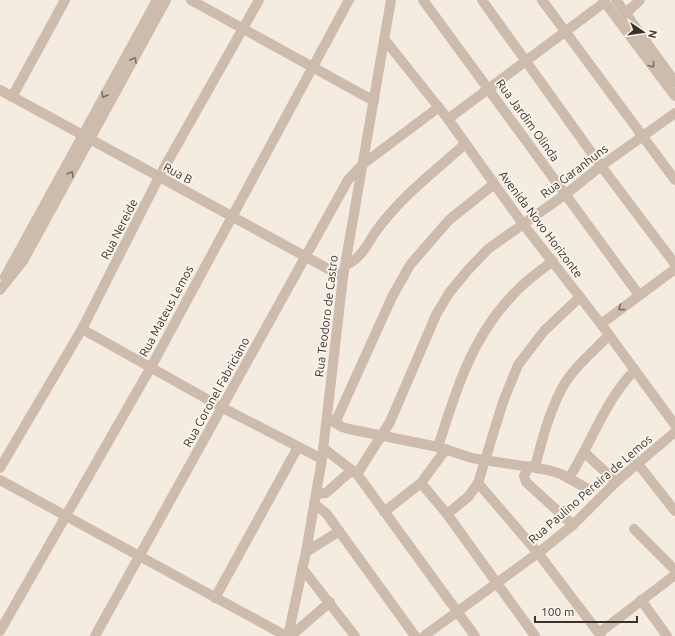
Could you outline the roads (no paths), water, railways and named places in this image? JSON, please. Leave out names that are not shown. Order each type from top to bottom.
[{"type":"street","points":[[12,97],[65,0]]},
{"type":"street","points":[[0,290],[20,266],[157,0]]},
{"type":"street","points":[[0,285],[166,0]]},
{"type":"street","points":[[191,0],[374,101]]},
{"type":"street","name":"Rua Nereide","points":[[0,468],[82,328],[159,177],[260,0]]},
{"type":"street","name":"Rua Mateus Lemos","points":[[0,631],[151,367],[231,216],[349,0]]},
{"type":"street","name":"Rua Teodoro de Castro","points":[[290,635],[306,552],[323,448],[331,420],[343,277],[364,164],[391,0]]},
{"type":"street","name":"Rua Jardim Olinda","points":[[423,0],[639,295]]},
{"type":"street","points":[[482,0],[601,166],[675,264]]},
{"type":"street","points":[[542,0],[675,180]]},
{"type":"street","points":[[616,0],[675,82]]},
{"type":"street","points":[[626,13],[640,0]]},
{"type":"street","points":[[448,119],[490,90],[526,60],[604,1],[675,96]]},
{"type":"street","name":"Avenida Novo Horizonte","points":[[385,40],[448,119],[523,224],[601,324],[675,425]]},
{"type":"street","name":"Rua B","points":[[0,90],[343,277]]},
{"type":"street","name":"Rua Coronel Fabriciano","points":[[95,636],[223,408],[348,180],[364,164],[439,108]]},
{"type":"street","name":"Rua Garanhuns","points":[[315,499],[326,493],[354,472],[382,435],[402,396],[417,357],[436,315],[449,293],[488,249],[566,194],[601,166],[675,113]]},
{"type":"street","points":[[346,265],[356,260],[386,217],[407,194],[466,144]]},
{"type":"street","points":[[494,184],[449,220],[410,265],[392,296],[331,420],[349,429],[442,448],[486,460],[532,466],[569,478],[590,490]]},
{"type":"street","points":[[384,512],[421,483],[442,448],[461,378],[482,334],[511,297],[553,261]]},
{"type":"street","points":[[601,324],[675,269]]},
{"type":"street","points":[[447,514],[468,497],[478,483],[503,402],[518,365],[544,330],[580,297]]},
{"type":"street","points":[[82,328],[223,408],[322,459]]},
{"type":"street","points":[[572,525],[526,482],[524,476],[532,466],[553,408],[563,388],[573,373],[609,335]]},
{"type":"street","points":[[569,478],[585,453],[612,397],[622,383],[635,370]]},
{"type":"street","name":"Rua Paulino Pereira de Lemos","points":[[424,636],[538,553],[572,525],[616,482],[675,432]]},
{"type":"street","points":[[215,598],[298,447]]},
{"type":"street","points":[[323,448],[354,472],[475,636]]},
{"type":"street","points":[[585,453],[616,482]]},
{"type":"street","points":[[638,464],[675,511]]},
{"type":"street","points":[[0,480],[215,598],[290,635],[330,602]]},
{"type":"street","points":[[421,483],[447,514],[535,636]]},
{"type":"street","points":[[478,483],[538,553],[600,634],[641,600],[675,575]]},
{"type":"street","points":[[315,499],[415,636]]},
{"type":"street","points":[[634,529],[675,570]]},
{"type":"street","points":[[306,552],[338,532]]},
{"type":"street","points":[[302,568],[355,636]]},
{"type":"street","points":[[641,600],[667,636]]}]
